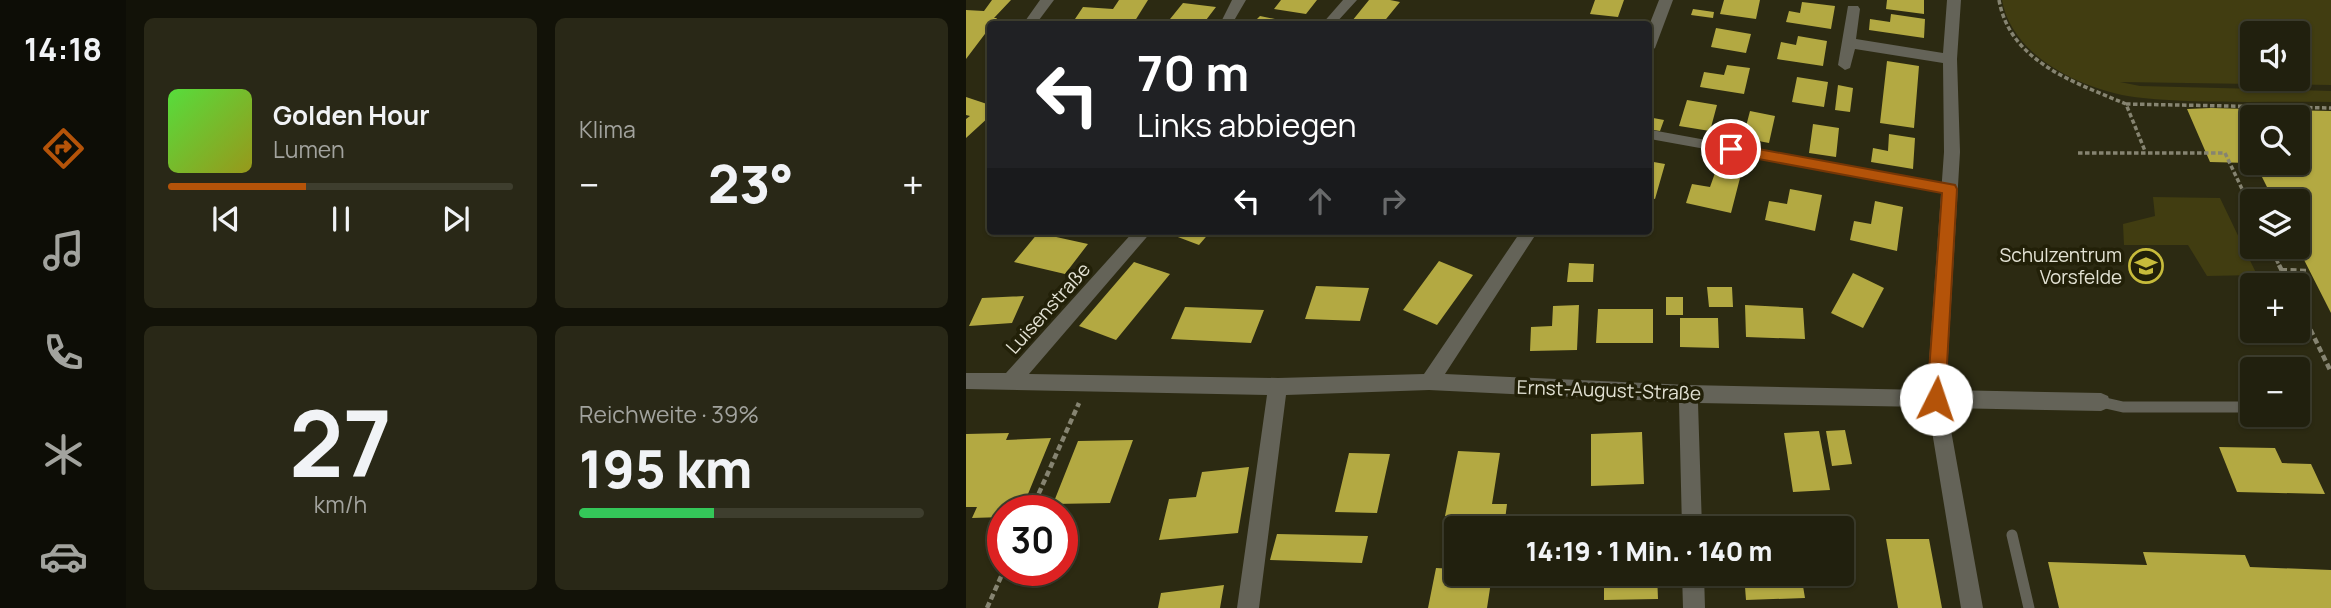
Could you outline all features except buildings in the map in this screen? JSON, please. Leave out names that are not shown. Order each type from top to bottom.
[{"type":"street","points":[[1031,21],[1047,0]]},
{"type":"street","points":[[1228,21],[1239,0]]},
{"type":"street","points":[[1331,21],[1350,0]]},
{"type":"street","points":[[1652,38],[1667,0]]},
{"type":"street","points":[[1954,0],[1950,59],[1952,152],[1936,399],[1972,608]]},
{"type":"street","points":[[1845,65],[1853,9]]},
{"type":"street","points":[[1849,43],[1950,59]]},
{"type":"street","name":"Luisenstraße","points":[[1010,382],[1140,235]]},
{"type":"street","points":[[1429,383],[1527,235]]},
{"type":"street","name":"Ernst-August-Straße","points":[[966,381],[1278,387],[1429,383],[1688,394],[2101,402]]},
{"type":"street","points":[[1248,608],[1278,387]]},
{"type":"street","points":[[1688,394],[1692,516]]},
{"type":"street","points":[[1693,586],[1694,608]]},
{"type":"lane","points":[[1652,135],[1950,189]]},
{"type":"lane","name":"Ernst-August-Straße","points":[[2101,402],[2123,407],[2240,407]]},
{"type":"lane","points":[[2012,534],[2029,608]]},
{"type":"path","points":[[1999,0],[1999,14],[2010,33],[2047,69],[2126,104],[2331,108]]},
{"type":"path","points":[[2126,104],[2145,151]]},
{"type":"path","points":[[2078,153],[2225,153],[2242,189]]},
{"type":"path","points":[[2276,259],[2283,273]]},
{"type":"path","points":[[2281,270],[2309,271]]},
{"type":"path","points":[[2310,329],[2331,372]]},
{"type":"path","points":[[1038,495],[1088,384]]},
{"type":"path","points":[[987,608],[997,586]]},
{"type":"shaded area","points":[[2002,0],[2331,0],[2331,85],[2310,85],[2310,21],[2240,21],[2240,84],[2120,82],[2140,86],[2240,89],[2240,91],[2331,91],[2331,102],[2189,101],[2122,95],[2077,80],[2056,69],[2037,56],[2021,40],[2009,21]]},
{"type":"shaded area","points":[[2153,197],[2220,198],[2240,240],[2240,259],[2249,259],[2256,273],[2207,276],[2188,245],[2124,245],[2123,224],[2155,216]]},
{"type":"place","name":"Schulzentrum Vorsfelde","points":[[2146,266]]},
{"type":"route","points":[[1731,149],[1950,189],[1936,399]]}]
